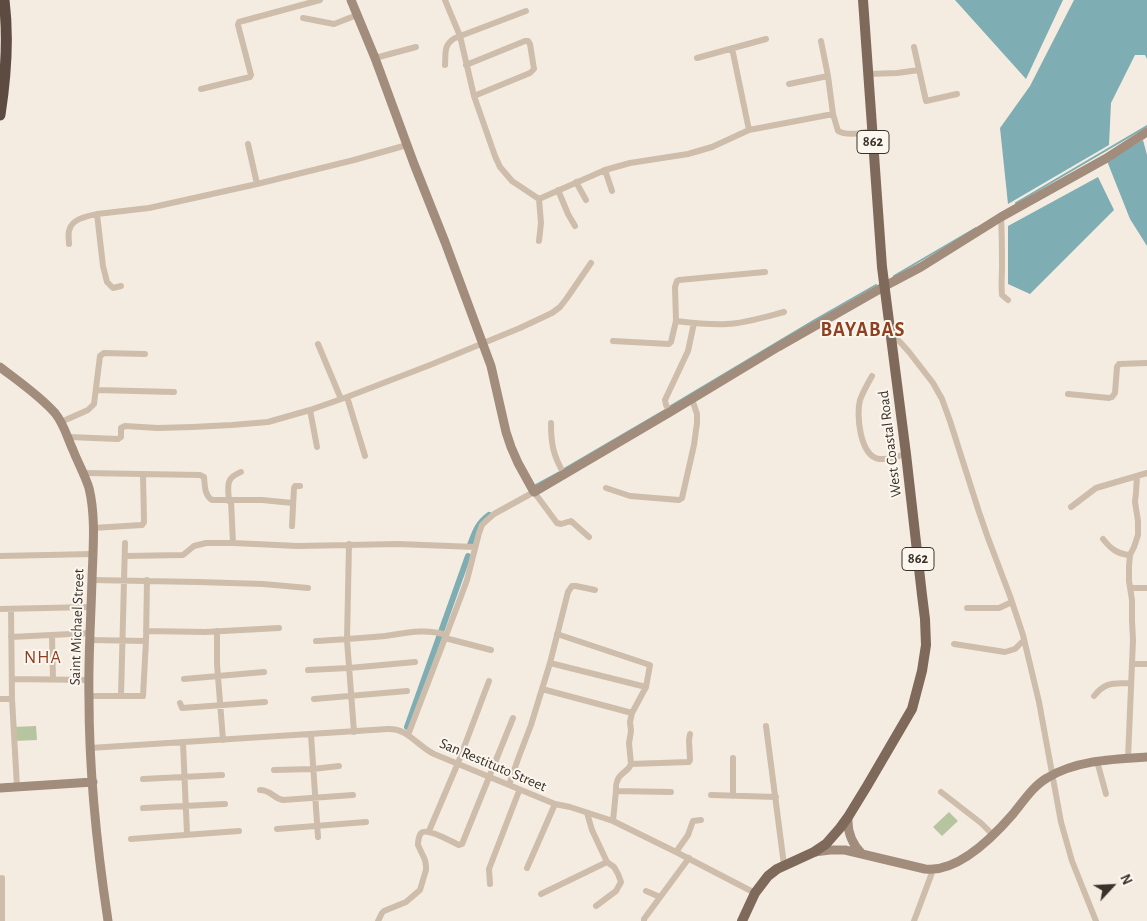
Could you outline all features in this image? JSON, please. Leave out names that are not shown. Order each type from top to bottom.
[{"type":"highway","points":[[0,115],[8,34],[4,0]]},
{"type":"main road","name":"West Coastal Road","points":[[814,852],[826,844],[848,817],[912,709],[922,671],[926,645],[925,619],[885,286],[862,0]]},
{"type":"main road","name":"862","points":[[742,921],[755,893],[768,876],[784,865],[814,852]]},
{"type":"street","points":[[201,89],[251,76],[238,25],[239,22],[320,0]]},
{"type":"street","points":[[351,0],[375,58],[491,366],[506,432],[518,463],[534,492],[557,523],[571,521],[589,537]]},
{"type":"street","points":[[445,0],[460,36],[474,96],[500,167],[512,181],[539,199]]},
{"type":"street","points":[[445,65],[446,48],[449,42],[526,11]]},
{"type":"street","points":[[303,18],[334,24],[357,15]]},
{"type":"street","points":[[698,58],[766,39]]},
{"type":"street","points":[[821,40],[836,128],[839,132],[864,132],[872,130]]},
{"type":"street","points":[[466,65],[525,41],[528,41],[530,44],[534,69],[530,73],[474,96]]},
{"type":"street","points":[[375,58],[416,47]]},
{"type":"street","points":[[914,47],[926,101],[957,94]]},
{"type":"street","points":[[732,48],[749,130]]},
{"type":"street","points":[[868,74],[919,70]]},
{"type":"street","points":[[789,84],[828,76]]},
{"type":"street","points":[[539,199],[605,170],[630,163],[688,154],[712,147],[749,130],[833,114]]},
{"type":"street","points":[[408,735],[444,635],[467,580],[479,533],[486,521],[494,514],[534,492],[562,471],[668,409],[692,399],[778,346],[921,267],[1001,217],[1105,160],[1147,132]]},
{"type":"street","points":[[248,144],[257,184]]},
{"type":"street","points":[[69,244],[69,230],[72,224],[97,214],[149,208],[257,184],[407,145]]},
{"type":"street","points":[[605,170],[612,191]]},
{"type":"street","points":[[576,182],[586,200]]},
{"type":"street","points":[[558,190],[575,226]]},
{"type":"street","points":[[539,199],[541,223],[539,240]]},
{"type":"street","points":[[97,214],[103,266],[107,282],[114,288],[121,286]]},
{"type":"street","points":[[1001,217],[1001,287],[1002,294],[1008,300]]},
{"type":"street","points":[[68,437],[118,439],[121,428],[125,426],[175,428],[268,422],[310,410],[430,365],[520,328],[555,311],[567,298],[591,263]]},
{"type":"street","points":[[613,342],[669,344],[676,321],[675,287],[679,280],[765,272]]},
{"type":"street","points":[[676,321],[720,324],[735,323],[784,312]]},
{"type":"street","points":[[668,409],[665,400],[688,351],[694,323]]},
{"type":"street","points":[[891,334],[922,367],[933,383],[942,399],[950,421],[970,486],[1024,640],[1061,822],[1072,861],[1096,921]]},
{"type":"street","points":[[318,344],[344,398],[365,456]]},
{"type":"street","points":[[61,422],[88,410],[95,402],[101,354],[145,354]]},
{"type":"street","points":[[1068,394],[1112,397],[1115,394],[1117,366],[1119,364],[1147,363]]},
{"type":"street","name":"Saint Michael Street","points":[[0,367],[40,399],[53,411],[61,422],[84,473],[90,494],[93,528],[88,696],[90,748],[98,849],[108,921]]},
{"type":"street","points":[[872,376],[860,400],[859,408],[859,422],[867,451],[872,456],[880,459],[906,454]]},
{"type":"street","points":[[96,390],[174,392]]},
{"type":"street","points":[[606,488],[630,496],[679,500],[682,498],[696,431],[697,414],[692,399]]},
{"type":"street","points":[[310,410],[317,447]]},
{"type":"street","points":[[551,423],[552,446],[562,471]]},
{"type":"street","points":[[233,543],[228,486],[232,476],[241,472]]},
{"type":"street","points":[[1071,507],[1096,488],[1147,472]]},
{"type":"street","points":[[84,473],[203,476],[209,498],[216,501],[262,500],[294,503]]},
{"type":"street","points":[[93,528],[142,525],[144,522],[143,474]]},
{"type":"street","points":[[1128,758],[1133,640],[1132,600],[1129,582],[1130,555],[1138,535],[1138,521],[1134,502],[1137,476]]},
{"type":"street","points":[[292,526],[294,488],[295,486],[300,486]]},
{"type":"street","points":[[1103,539],[1116,552],[1130,555]]},
{"type":"street","points":[[125,556],[176,556],[182,555],[198,544],[233,543],[298,546],[398,544],[475,546]]},
{"type":"street","points":[[121,696],[126,544]]},
{"type":"street","points":[[349,544],[347,640],[354,732]]},
{"type":"street","points":[[0,556],[93,554]]},
{"type":"street","points":[[92,580],[264,584],[308,588]]},
{"type":"street","points":[[88,696],[144,695],[147,580]]},
{"type":"street","points":[[509,785],[531,725],[550,663],[568,592],[572,586],[595,590]]},
{"type":"street","points":[[1131,588],[1147,588]]},
{"type":"street","points":[[967,608],[999,608],[1012,602]]},
{"type":"street","points":[[0,609],[92,607]]},
{"type":"street","points":[[10,609],[12,699],[18,787]]},
{"type":"street","points":[[146,631],[217,631],[279,628]]},
{"type":"street","points":[[217,631],[216,658],[223,740]]},
{"type":"street","points":[[316,641],[347,640],[414,632],[434,632],[491,650]]},
{"type":"street","points":[[557,634],[649,664],[650,666],[646,686],[632,713],[629,743],[631,764],[630,769],[619,777],[617,782],[613,821]]},
{"type":"street","points":[[52,636],[52,679]]},
{"type":"street","points":[[11,637],[90,637],[146,641]]},
{"type":"street","points":[[954,644],[1005,652],[1014,649],[1024,640]]},
{"type":"street","points":[[308,670],[415,662]]},
{"type":"street","points":[[550,663],[646,686]]},
{"type":"street","points":[[1132,664],[1147,664]]},
{"type":"street","points":[[184,678],[264,672]]},
{"type":"street","points":[[12,679],[89,680]]},
{"type":"street","points":[[429,831],[458,763],[489,681]]},
{"type":"street","points":[[1094,696],[1106,685],[1131,683]]},
{"type":"street","points":[[542,689],[632,713]]},
{"type":"street","points":[[314,699],[407,691]]},
{"type":"street","points":[[0,699],[12,699]]},
{"type":"street","points":[[180,703],[182,708],[265,702]]},
{"type":"street","points":[[378,921],[382,912],[406,902],[420,890],[426,866],[418,845],[421,833],[429,831],[459,845],[462,844],[513,718]]},
{"type":"street","points":[[766,726],[784,865]]},
{"type":"street","name":"San Restituto Street","points":[[90,748],[394,729],[403,731],[428,752],[555,804],[613,821],[755,893]]},
{"type":"street","points":[[631,764],[688,762],[690,760],[690,734]]},
{"type":"street","points":[[312,735],[318,837]]},
{"type":"street","points":[[183,743],[187,834]]},
{"type":"street","points":[[814,852],[845,850],[895,863],[933,870],[951,865],[972,853],[993,835],[1033,789],[1052,775],[1097,761],[1147,757]]},
{"type":"street","points":[[733,758],[733,796]]},
{"type":"street","points":[[1097,761],[1106,794]]},
{"type":"street","points":[[274,770],[339,766]]},
{"type":"street","points":[[143,779],[222,775]]},
{"type":"street","points":[[0,788],[92,782]]},
{"type":"street","points":[[260,790],[268,791],[279,799],[353,794]]},
{"type":"street","points":[[490,884],[490,869],[520,790]]},
{"type":"street","points":[[616,791],[671,792]]},
{"type":"street","points":[[941,792],[981,823],[993,835]]},
{"type":"street","points":[[711,795],[776,797]]},
{"type":"street","points":[[143,808],[225,804]]},
{"type":"street","points":[[527,868],[555,804]]},
{"type":"street","points":[[587,813],[592,830],[607,862],[614,867],[621,882],[616,891],[596,906]]},
{"type":"street","points":[[848,817],[848,829],[851,839],[863,854]]},
{"type":"street","points":[[676,852],[688,835],[693,821],[701,820]]},
{"type":"street","points":[[277,829],[366,822]]},
{"type":"street","points":[[132,839],[239,831]]},
{"type":"street","points":[[644,921],[644,918],[689,858]]},
{"type":"street","points":[[541,894],[607,862]]},
{"type":"street","points":[[914,921],[933,870]]},
{"type":"street","points":[[2,921],[1,878],[10,878]]},
{"type":"street","points":[[646,891],[660,897]]},
{"type":"green space","points":[[36,726],[37,740],[14,741],[13,727]]},
{"type":"green space","points":[[949,812],[958,821],[942,836],[933,827]]},
{"type":"water","points":[[955,0],[1063,0],[1026,79]]},
{"type":"water","points":[[1074,0],[1147,0],[1147,59],[1145,55],[1135,55],[1111,103],[1109,145],[1008,204],[1000,128],[1030,86]]},
{"type":"water","points":[[1143,140],[1147,155],[1147,246],[1130,219],[1107,161]]},
{"type":"water","points":[[1098,177],[1114,210],[1030,294],[1008,284],[1008,226]]},
{"type":"waterway","points":[[1016,203],[1147,126]]},
{"type":"waterway","points":[[894,276],[976,228]]},
{"type":"waterway","points":[[669,407],[876,285]]},
{"type":"waterway","points":[[564,469],[665,410]]},
{"type":"waterway","points":[[536,485],[560,472]]},
{"type":"waterway","points":[[470,545],[479,525],[489,515]]},
{"type":"waterway","points":[[407,727],[468,556]]},
{"type":"district","name":"BAYABAS","points":[[863,330]]},
{"type":"district","name":"NHA","points":[[43,658]]}]
